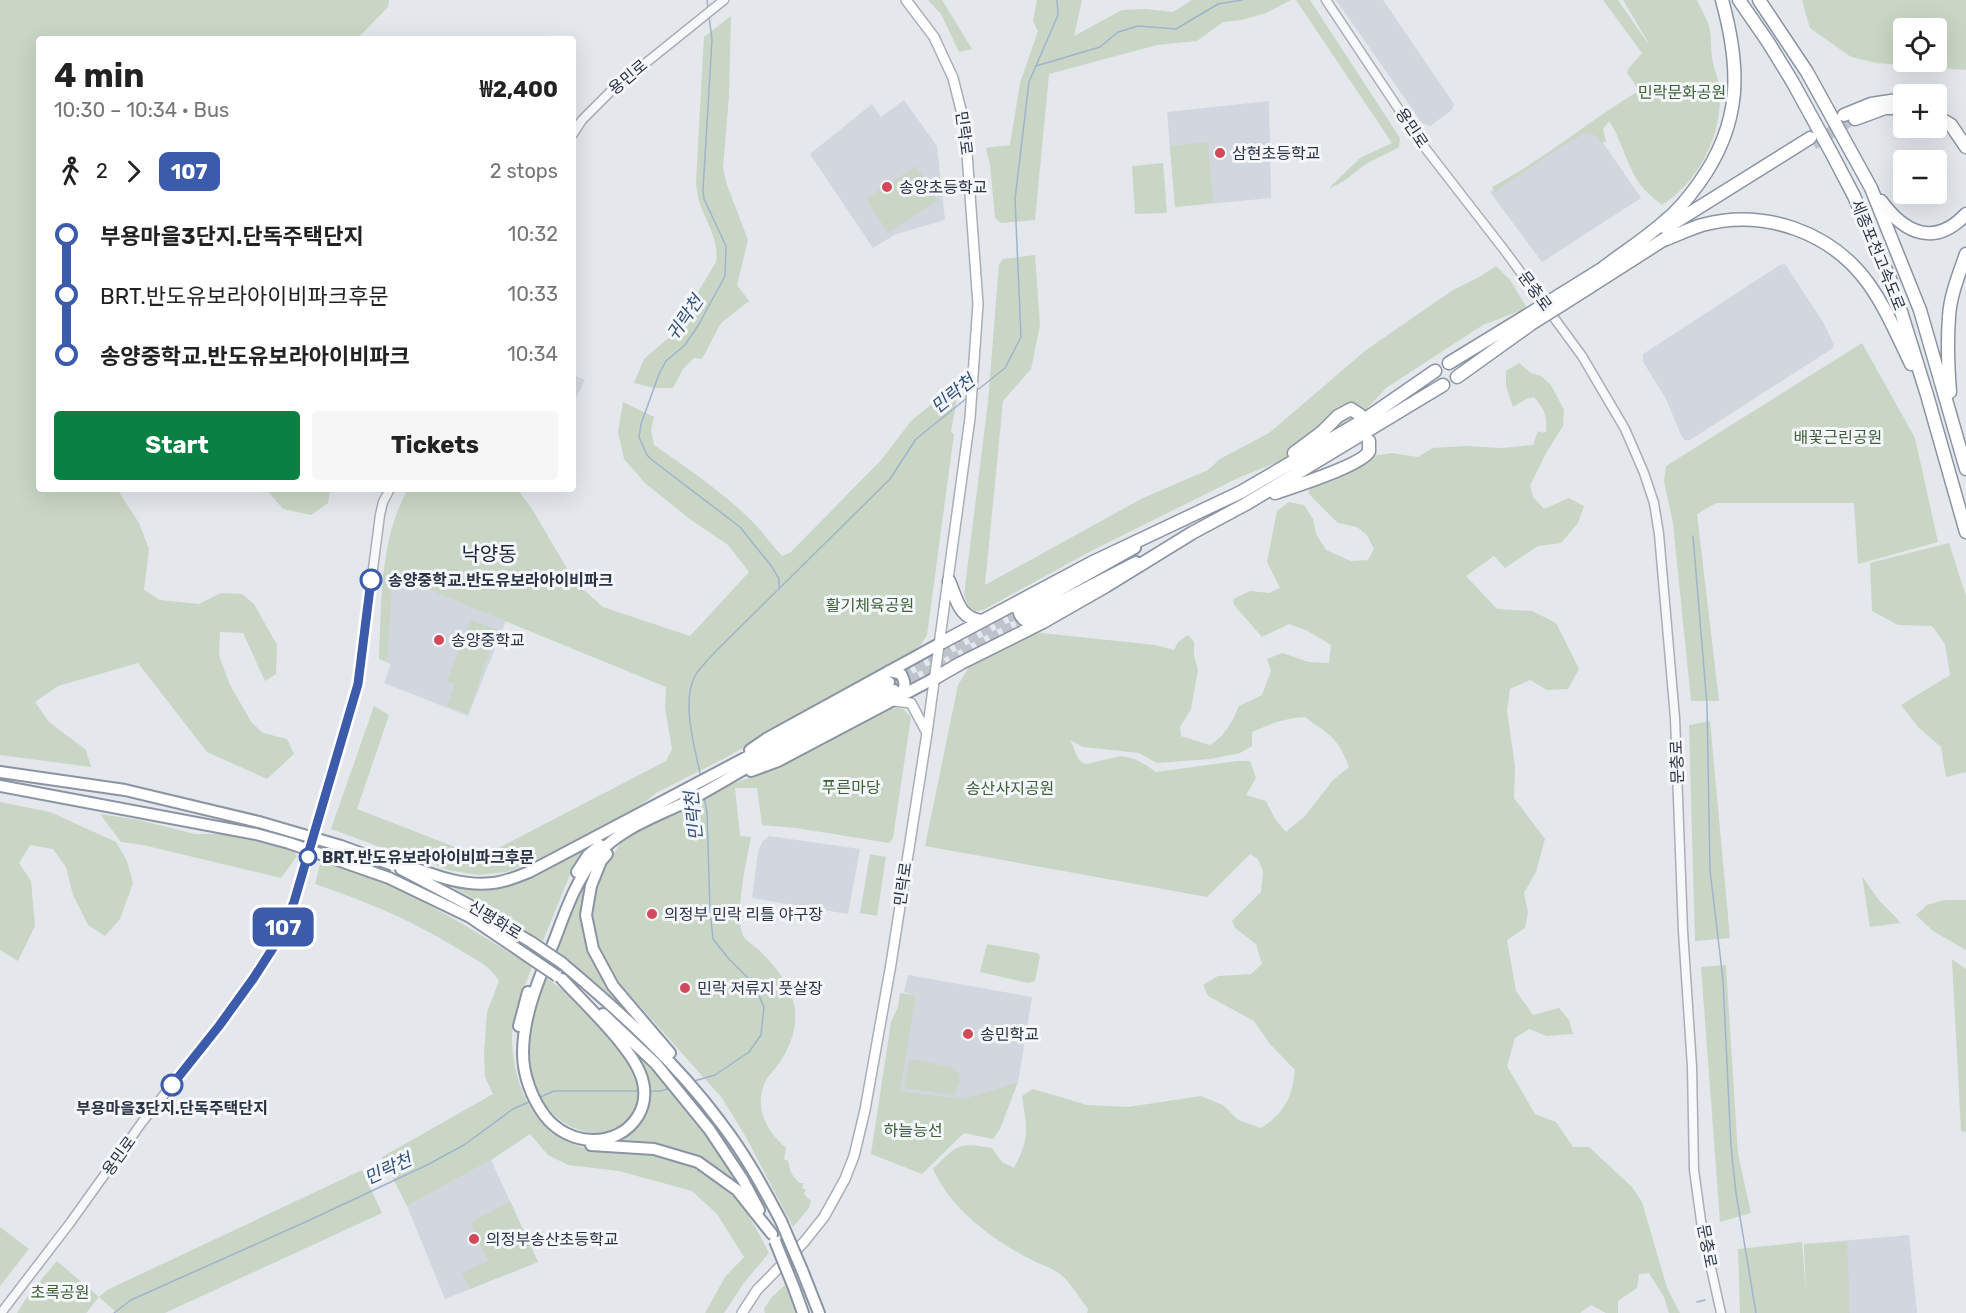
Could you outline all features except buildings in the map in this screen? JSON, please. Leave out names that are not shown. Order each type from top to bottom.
[{"type":"highway","points":[[1561,300],[1666,221],[1685,202],[1712,165],[1728,129],[1735,93],[1734,57],[1722,0]]},
{"type":"highway","name":"세종포천고속도로","points":[[1739,0],[1792,81],[1854,196],[1893,286],[1966,532]]},
{"type":"highway","name":"세종포천고속도로","points":[[1759,0],[1807,72],[1870,185],[1920,310],[1952,414],[1966,469]]},
{"type":"highway","points":[[1893,101],[1871,104],[1846,118],[1893,108]]},
{"type":"highway","points":[[1947,113],[1966,131]]},
{"type":"highway","points":[[1947,122],[1952,125],[1966,147]]},
{"type":"highway","points":[[1449,363],[1529,320],[1664,240],[1811,141],[1603,268]]},
{"type":"highway","points":[[1870,185],[1888,211],[1905,226],[1924,234],[1936,234],[1952,228],[1966,214]]},
{"type":"highway","points":[[1664,240],[1702,225],[1744,219],[1770,221],[1819,238],[1848,260],[1869,285],[1927,395]]},
{"type":"highway","points":[[1952,414],[1947,351],[1949,315],[1966,254]]},
{"type":"highway","points":[[1457,377],[1529,320]]},
{"type":"highway","points":[[1043,622],[1028,622],[1023,618],[1019,609],[1027,608],[1091,563],[1240,492],[1364,420],[1435,371]]},
{"type":"highway","points":[[394,863],[462,882],[480,884],[503,881],[529,872],[784,747],[891,686],[940,643],[983,621],[1027,608],[1192,532],[1246,504],[1443,385]]},
{"type":"highway","points":[[1240,492],[1311,441],[1345,411],[1351,409],[1360,415]]},
{"type":"highway","points":[[1246,504],[1348,466],[1365,456],[1369,451],[1369,441]]},
{"type":"highway","points":[[722,776],[766,739],[891,686],[935,678],[1043,622],[1192,532]]},
{"type":"highway","points":[[949,581],[959,606],[966,616],[983,621]]},
{"type":"highway","name":"신평화로","points":[[0,772],[125,790],[259,822],[341,846],[394,863],[531,942],[562,963],[669,1057],[722,1123],[755,1173],[781,1221],[819,1313]]},
{"type":"highway","name":"신평화로","points":[[0,786],[256,834],[289,843],[389,878],[470,917],[559,977],[598,1009],[656,1064],[709,1129],[743,1180],[773,1237],[803,1313]]},
{"type":"highway","points":[[647,815],[617,843],[602,861],[591,886],[586,915],[593,949],[600,964],[669,1057]]},
{"type":"highway","points":[[559,977],[632,1057],[639,1071],[644,1089],[642,1109],[632,1125],[611,1139],[595,1140],[562,1132],[544,1119],[532,1106],[518,1058],[518,1035],[522,1010],[533,975],[573,877],[588,855],[612,835],[647,815]]},
{"type":"highway","points":[[544,1119],[550,1129],[561,1137],[576,1142],[595,1146],[654,1149],[698,1162],[737,1190],[773,1237]]},
{"type":"main road","name":"민락로","points":[[742,1313],[757,1290],[804,1242],[824,1217],[845,1179],[854,1156],[865,1110],[891,964],[935,678],[970,418],[978,304],[965,126],[953,78],[934,37],[906,0]]},
{"type":"main road","points":[[891,686],[911,703],[927,733]]},
{"type":"street","name":"용민로","points":[[576,129],[582,120],[611,91],[724,0]]},
{"type":"street","name":"용민로","points":[[1326,0],[1422,144],[1505,251]]},
{"type":"street","name":"문충로","points":[[1505,251],[1582,356],[1625,429],[1654,503],[1659,534],[1675,718],[1683,931],[1692,1067],[1694,1170],[1702,1228],[1721,1313]]},
{"type":"street","name":"용민로","points":[[2,1313],[144,1121],[219,1026],[273,948],[285,924],[305,869],[358,684],[380,515],[383,501],[388,492]]},
{"type":"shaded area","points":[[1336,0],[1383,0],[1454,104],[1452,110],[1430,126],[1422,123]]},
{"type":"shaded area","name":"송양초등학교","points":[[904,100],[937,146],[945,220],[896,234],[873,248],[810,154],[872,104],[881,117]]},
{"type":"shaded area","name":"삼현초등학교","points":[[1269,101],[1271,198],[1175,207],[1167,112]]},
{"type":"shaded area","points":[[1591,125],[1641,198],[1542,262],[1490,192]]},
{"type":"shaded area","points":[[1785,264],[1823,322],[1834,345],[1833,348],[1690,440],[1685,440],[1665,397],[1643,362],[1643,354],[1780,265]]},
{"type":"shaded area","points":[[576,376],[585,380],[576,398]]},
{"type":"shaded area","name":"송양중학교","points":[[383,571],[506,621],[468,716],[384,683],[391,664],[379,659]]},
{"type":"shaded area","points":[[769,836],[860,849],[848,914],[752,898],[758,852],[762,842]]},
{"type":"shaded area","name":"송민학교","points":[[908,975],[1032,997],[1018,1082],[964,1100],[899,1091],[916,995],[904,992]]},
{"type":"shaded area","name":"의정부송산초등학교","points":[[491,1160],[538,1262],[445,1299],[407,1206]]},
{"type":"shaded area","points":[[1909,1235],[1917,1313],[1807,1313],[1804,1244]]},
{"type":"green space","points":[[0,0],[389,0],[388,7],[360,36],[36,36],[36,492],[119,492],[139,523],[149,549],[144,590],[160,600],[199,604],[221,593],[242,594],[254,604],[277,645],[276,674],[265,681],[243,633],[220,632],[219,656],[230,685],[252,723],[263,733],[287,739],[294,754],[267,779],[207,752],[138,663],[58,686],[35,702],[49,722],[86,750],[91,767],[0,755]]},
{"type":"green space","points":[[928,0],[942,0],[972,49],[959,52],[941,14]]},
{"type":"green space","points":[[1037,0],[1082,0],[1074,36],[1122,10],[1146,9],[1173,12],[1192,0],[1291,0],[1266,13],[1242,20],[1223,22],[1197,41],[1157,45],[1049,74],[1035,220],[1001,223],[995,218],[986,148],[1010,145],[1020,83],[1038,31],[1033,21]]},
{"type":"green space","points":[[1296,0],[1310,0],[1400,138],[1399,147],[1329,188],[1360,158],[1392,143]]},
{"type":"green space","name":"민락문화공원","points":[[1603,0],[1618,0],[1649,44],[1623,0],[1697,0],[1710,30],[1712,58],[1720,94],[1716,127],[1705,157],[1686,184],[1662,205],[1638,181],[1609,121],[1603,129],[1606,142],[1601,142],[1595,135],[1584,133],[1495,192],[1492,187],[1529,165],[1637,92],[1635,84],[1627,73],[1642,53]]},
{"type":"green space","points":[[1802,0],[1966,0],[1966,70],[1947,69],[1947,18],[1893,18],[1893,64],[1851,57],[1810,28]]},
{"type":"green space","points":[[731,16],[729,96],[723,167],[726,182],[748,240],[737,285],[749,301],[721,323],[702,359],[694,358],[683,369],[673,388],[654,388],[634,383],[644,359],[673,334],[716,262],[714,238],[699,201],[696,182],[704,37]]},
{"type":"green space","points":[[1208,142],[1213,203],[1175,207],[1170,146]]},
{"type":"green space","points":[[1163,163],[1167,213],[1135,214],[1132,166]]},
{"type":"green space","points":[[916,166],[938,200],[888,233],[866,199]]},
{"type":"green space","points":[[1035,255],[1040,325],[1031,369],[1003,401],[985,585],[1143,498],[1208,470],[1220,459],[1269,433],[1366,350],[1453,290],[1496,266],[1510,280],[1527,308],[1483,325],[1386,388],[1365,411],[1290,457],[1240,477],[1091,551],[983,610],[976,611],[969,608],[964,595],[988,402],[999,264],[1003,259]]},
{"type":"green space","name":"배꽃근린공원","points":[[1862,343],[1915,438],[1938,542],[1858,564],[1854,503],[1716,503],[1697,514],[1719,701],[1691,701],[1673,523],[1664,481],[1666,466]]},
{"type":"green space","name":"송산사지공원","points":[[1519,363],[1531,373],[1541,376],[1551,385],[1564,410],[1563,426],[1546,453],[1530,486],[1533,497],[1544,509],[1569,498],[1584,506],[1578,523],[1561,543],[1538,546],[1505,568],[1494,556],[1466,576],[1497,609],[1532,611],[1556,623],[1579,669],[1568,689],[1547,690],[1530,680],[1510,689],[1507,711],[1515,766],[1514,798],[1545,839],[1536,872],[1524,893],[1528,912],[1525,928],[1507,940],[1516,991],[1533,1015],[1559,1008],[1569,1020],[1573,1034],[1547,1036],[1529,1029],[1515,1038],[1507,1066],[1535,1114],[1556,1122],[1573,1147],[1589,1147],[1632,1187],[1642,1202],[1667,1288],[1680,1313],[1669,1313],[1664,1297],[1649,1273],[1639,1274],[1637,1288],[1618,1301],[1618,1313],[1606,1313],[1591,1305],[1580,1313],[1087,1313],[1088,1309],[1063,1276],[1001,1242],[961,1210],[941,1184],[933,1169],[948,1154],[965,1145],[992,1148],[1002,1162],[1014,1168],[1023,1149],[1026,1133],[1022,1096],[1033,1089],[1087,1105],[1128,1107],[1201,1096],[1223,1105],[1238,1120],[1261,1128],[1276,1116],[1286,1104],[1295,1070],[1270,1044],[1254,1021],[1208,996],[1203,985],[1218,976],[1251,974],[1262,964],[1256,944],[1235,928],[1232,921],[1261,892],[1263,871],[1258,859],[1250,854],[1207,897],[925,846],[958,685],[971,664],[1032,632],[1155,645],[1174,650],[1178,642],[1188,635],[1194,642],[1194,655],[1198,670],[1191,709],[1180,727],[1181,736],[1210,745],[1231,723],[1239,706],[1262,695],[1271,671],[1267,659],[1282,653],[1309,662],[1329,663],[1331,645],[1308,631],[1289,624],[1262,637],[1234,605],[1233,599],[1250,591],[1269,593],[1280,588],[1267,562],[1277,511],[1289,502],[1304,505],[1313,519],[1316,534],[1326,550],[1351,561],[1368,560],[1374,549],[1367,535],[1357,527],[1338,523],[1308,493],[1313,483],[1365,457],[1392,453],[1418,457],[1433,448],[1465,446],[1502,448],[1533,445],[1538,431],[1546,432],[1544,413],[1534,397],[1513,407],[1506,386],[1506,371]],"holes":[[[1305,717],[1337,743],[1349,767],[1333,780],[1305,816],[1286,832],[1275,819],[1266,801],[1246,795],[1256,778],[1250,761],[1156,772],[1140,762],[1121,756],[1086,764],[1078,757],[1070,740],[1083,747],[1139,753],[1157,763],[1210,759],[1240,753],[1252,746],[1252,732],[1265,726]]]},
{"type":"green space","name":"활기체육공원","points":[[959,386],[951,432],[954,434],[927,635],[921,645],[911,653],[727,757],[656,793],[640,806],[528,864],[506,872],[478,875],[448,870],[406,853],[399,854],[331,829],[374,706],[389,715],[357,809],[473,854],[489,853],[666,761],[672,749],[665,708],[666,687],[393,575],[387,661],[379,659],[387,550],[392,529],[407,492],[519,492],[532,509],[575,582],[603,607],[690,636],[749,572],[728,545],[691,520],[645,483],[624,459],[618,432],[623,402],[654,417],[651,430],[654,445],[740,509],[782,556],[791,552],[882,459],[911,421],[951,388]]},
{"type":"green space","points":[[269,492],[330,492],[328,503],[311,515],[283,509]]},
{"type":"green space","points":[[1949,543],[1966,596],[1966,772],[1946,777],[1941,747],[1918,727],[1901,705],[1950,675],[1945,644],[1932,626],[1898,625],[1872,611],[1870,563]]},
{"type":"green space","points":[[471,620],[497,630],[468,714],[447,706],[455,684],[447,681]]},
{"type":"green space","name":"푸른마당","points":[[898,708],[903,709],[911,717],[893,838],[889,843],[796,828],[762,825],[757,788],[735,788],[740,836],[751,837],[740,903],[741,929],[744,937],[767,958],[783,978],[791,993],[795,1010],[795,1024],[790,1044],[766,1080],[761,1099],[761,1108],[767,1126],[786,1148],[784,1159],[788,1161],[791,1173],[799,1183],[804,1183],[802,1188],[806,1190],[804,1194],[811,1201],[809,1208],[793,1227],[747,1139],[722,1098],[620,984],[599,951],[590,920],[595,880],[623,840],[650,823],[685,810],[734,783],[766,772],[812,751]]},
{"type":"green space","points":[[1710,721],[1730,938],[1695,941],[1689,725]]},
{"type":"green space","points":[[0,802],[50,812],[116,842],[127,861],[133,883],[120,919],[105,936],[88,925],[73,895],[66,867],[53,849],[30,845],[19,863],[31,881],[35,926],[18,961],[0,950]]},
{"type":"green space","points":[[100,814],[139,820],[195,834],[224,834],[293,850],[297,856],[281,878],[143,845],[121,842]]},
{"type":"green space","points":[[601,838],[581,859],[569,877],[543,941],[438,879],[480,886]]},
{"type":"green space","points":[[870,854],[886,857],[877,916],[860,913]]},
{"type":"green space","points":[[321,861],[404,892],[456,920],[532,967],[516,1011],[512,1038],[516,1070],[527,1102],[547,1128],[560,1138],[575,1145],[596,1150],[652,1153],[673,1157],[715,1178],[734,1196],[750,1218],[769,1253],[743,1284],[724,1313],[705,1313],[725,1277],[744,1257],[717,1214],[692,1191],[619,1171],[568,1165],[548,1155],[530,1134],[491,1160],[407,1206],[382,1157],[493,1094],[485,1077],[484,1052],[487,1012],[499,981],[483,964],[427,931],[373,906],[315,884]]},
{"type":"green space","points":[[593,865],[582,906],[583,934],[591,959],[612,993],[629,1014],[628,1017],[555,954],[560,932]]},
{"type":"green space","points":[[1862,876],[1878,899],[1901,923],[1870,927]]},
{"type":"green space","points":[[1945,900],[1966,900],[1966,950],[1933,931],[1916,915],[1927,905]]},
{"type":"green space","points":[[987,944],[1037,953],[1040,956],[1035,981],[1028,983],[980,972]]},
{"type":"green space","points":[[1952,959],[1966,969],[1966,1132],[1961,1131]]},
{"type":"green space","points":[[1726,965],[1738,1154],[1751,1213],[1720,1222],[1701,967]]},
{"type":"green space","points":[[544,976],[578,1002],[599,1022],[617,1043],[637,1074],[640,1100],[632,1119],[617,1130],[597,1133],[575,1128],[555,1116],[539,1095],[529,1065],[528,1043]]},
{"type":"green space","name":"하늘능선","points":[[900,993],[916,995],[900,1091],[964,1099],[1018,1082],[1000,1129],[993,1139],[964,1133],[922,1174],[871,1154],[891,1022],[898,1007]]},
{"type":"green space","points":[[628,1042],[690,1113],[744,1191],[741,1191],[725,1175],[702,1159],[640,1143],[612,1139],[643,1116],[637,1057]]},
{"type":"green space","points":[[910,1059],[951,1067],[959,1073],[960,1080],[955,1095],[904,1088]]},
{"type":"green space","points":[[362,1170],[382,1213],[165,1313],[117,1313],[99,1297],[107,1290]]},
{"type":"green space","points":[[510,1201],[538,1262],[470,1289],[462,1273],[488,1261],[470,1223]]},
{"type":"green space","points":[[0,1227],[29,1249],[0,1286]]},
{"type":"green space","points":[[1802,1242],[1806,1293],[1804,1244],[1847,1242],[1850,1313],[1740,1313],[1738,1249]]},
{"type":"green space","name":"초록공원","points":[[57,1261],[99,1297],[86,1313],[17,1313],[29,1294]]},
{"type":"green space","points":[[786,1284],[796,1313],[765,1313],[764,1309],[771,1298]]},
{"type":"waterway","name":"귀락천","points":[[707,0],[708,8]]},
{"type":"waterway","name":"민락천","points":[[975,392],[1005,368],[1021,337],[1015,199],[1029,82],[1058,15],[1057,0]]},
{"type":"waterway","points":[[1036,66],[1100,47],[1118,32],[1138,26],[1176,29],[1218,4],[1242,0]]},
{"type":"waterway","name":"귀락천","points":[[709,16],[712,40],[703,190],[704,199],[726,246],[725,276],[685,345],[666,361],[659,374],[641,424],[639,437],[647,455],[652,460],[740,527],[772,567],[779,579],[779,589]]},
{"type":"waterway","name":"민락천","points":[[701,777],[689,712],[691,687],[697,673],[716,651],[890,479],[916,439],[967,398]]},
{"type":"waterway","points":[[1693,536],[1707,705],[1710,870],[1723,980],[1731,1147],[1736,1193],[1756,1313]]},
{"type":"waterway","name":"민락천","points":[[694,1081],[715,1075],[749,1052],[761,1035],[764,1007],[754,984],[713,939],[707,813],[704,797]]},
{"type":"waterway","name":"민락천","points":[[648,1091],[670,1088]]},
{"type":"waterway","name":"민락천","points":[[538,1098],[554,1091],[640,1091]]},
{"type":"waterway","name":"민락천","points":[[114,1313],[131,1300],[427,1165],[464,1145],[513,1109],[531,1101]]},
{"type":"waterway","points":[[1697,1302],[1705,1300]]},
{"type":"tunnel","points":[[1813,144],[1849,121]]},
{"type":"tunnel","points":[[889,682],[1027,608]]},
{"type":"tunnel","points":[[897,688],[1030,617]]},
{"type":"bus line","name":"107","points":[[172,1085],[253,979],[273,948],[294,902],[358,684],[371,580]]},
{"type":"place","name":"삼현초등학교","points":[[1220,153]]},
{"type":"place","name":"송양초등학교","points":[[887,187]]},
{"type":"place","name":"송양중학교.반도유보라아이비파크","points":[[371,580]]},
{"type":"place","name":"송양중학교","points":[[439,640]]},
{"type":"place","name":"BRT.반도유보라아이비파크후문","points":[[308,857]]},
{"type":"place","name":"의정부 민락 리틀 야구장","points":[[652,914]]},
{"type":"place","name":"민락 저류지 풋살장","points":[[685,988]]},
{"type":"place","name":"송민학교","points":[[968,1034]]},
{"type":"place","name":"부용마을3단지.단독주택단지","points":[[172,1085]]},
{"type":"place","name":"의정부송산초등학교","points":[[474,1239]]},
{"type":"district","name":"낙양동","points":[[489,554]]}]
